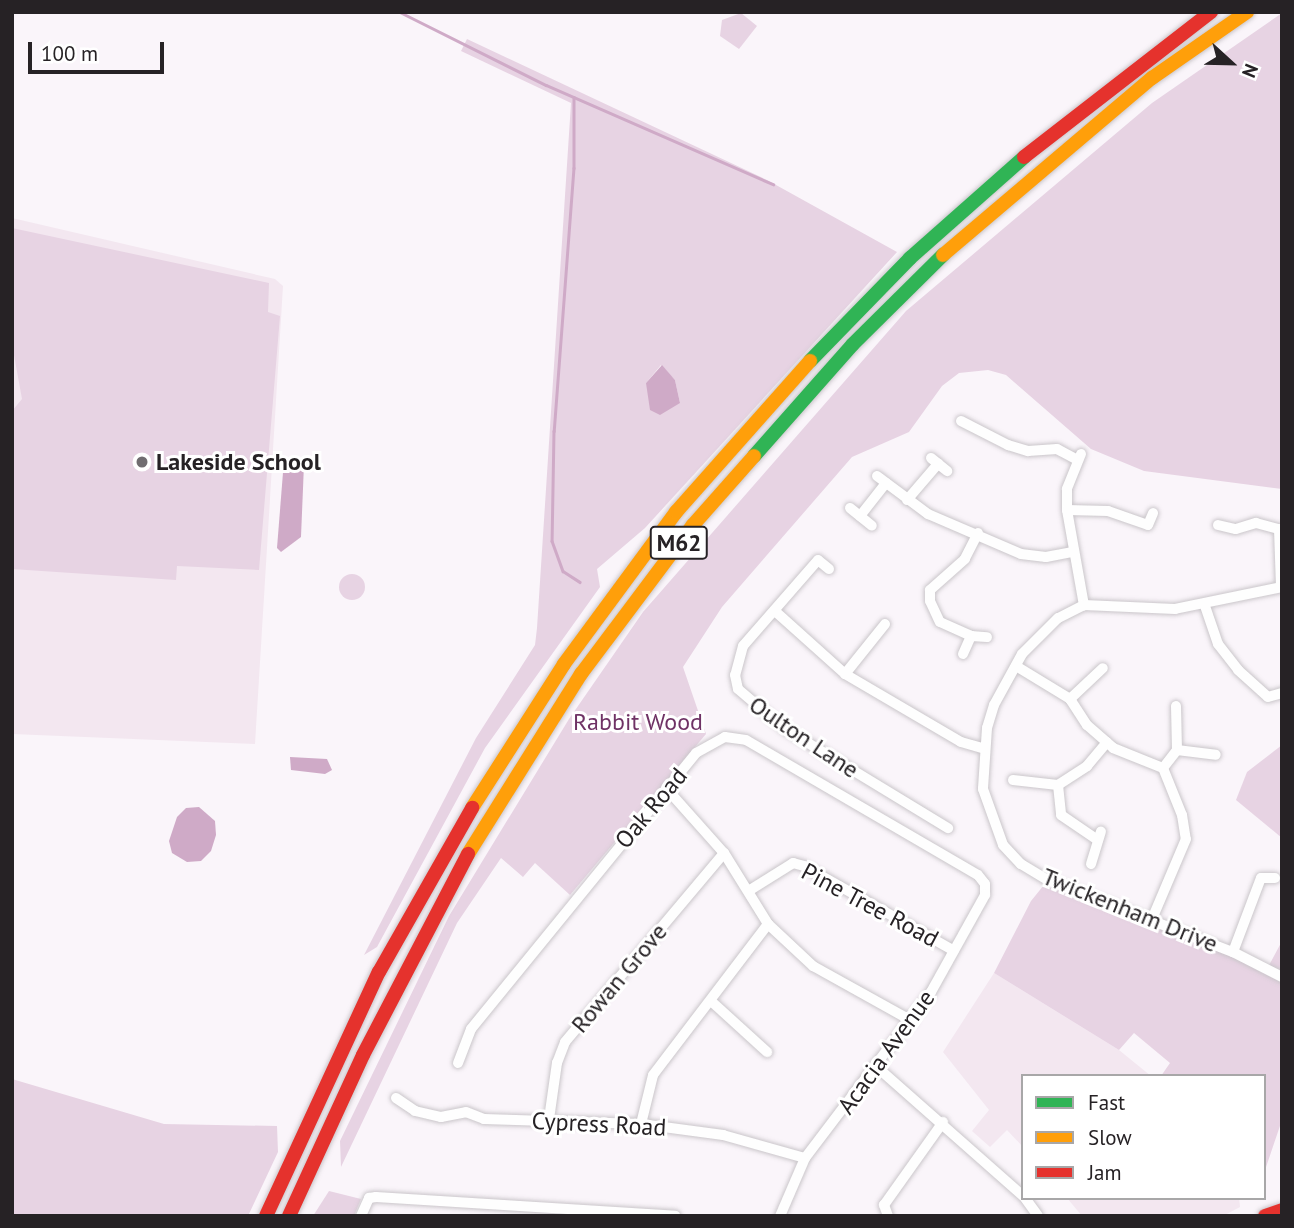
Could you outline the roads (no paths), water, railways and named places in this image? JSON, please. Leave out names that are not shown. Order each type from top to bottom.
[{"type":"main road","name":"M62","points":[[266,1216],[379,972],[455,834],[564,664],[676,512],[837,331],[910,258],[1060,126],[1211,12]]},
{"type":"main road","name":"M62","points":[[289,1216],[386,1007],[466,857],[581,674],[693,525],[853,344],[926,270],[1152,78],[1247,12]]},
{"type":"main road","points":[[1265,1216],[1282,1210]]},
{"type":"street","points":[[961,421],[1018,448],[1058,449],[1078,456],[1067,489],[1067,510],[1072,552],[1084,605],[1175,609],[1205,606],[1281,587],[1279,529],[1256,523],[1236,529],[1217,525]]},
{"type":"street","points":[[907,500],[939,464]]},
{"type":"street","points":[[877,476],[928,514],[978,533],[1021,554],[1046,557],[1072,552]]},
{"type":"street","points":[[860,516],[886,484]]},
{"type":"street","points":[[850,508],[872,526]]},
{"type":"street","points":[[1067,510],[1108,511],[1148,525],[1156,533]]},
{"type":"street","points":[[1148,525],[1153,513]]},
{"type":"street","points":[[978,533],[965,559],[930,590],[932,612],[940,622],[971,636],[987,637]]},
{"type":"street","name":"Oulton Lane","points":[[829,569],[818,560],[737,659],[738,689],[747,701],[785,729],[948,828]]},
{"type":"street","name":"Twickenham Drive","points":[[1084,605],[1058,618],[1035,637],[994,705],[985,749],[984,789],[991,820],[1003,845],[1021,864],[1048,880],[1233,952],[1282,977]]},
{"type":"street","points":[[1205,606],[1218,644],[1238,670],[1268,697],[1282,693]]},
{"type":"street","points":[[776,612],[845,674],[961,742],[985,749]]},
{"type":"street","points":[[845,674],[885,624]]},
{"type":"street","points":[[963,654],[971,636]]},
{"type":"street","points":[[1016,666],[1070,699],[1087,725],[1107,742],[1163,768],[1182,815],[1186,839],[1152,919]]},
{"type":"street","points":[[1070,699],[1103,668]]},
{"type":"street","points":[[1163,768],[1177,750],[1177,706]]},
{"type":"street","name":"Oak Road","points":[[458,1063],[471,1029],[666,788],[705,746],[725,737],[746,740],[978,875],[985,884]]},
{"type":"street","points":[[1013,780],[1058,785],[1087,766],[1107,742]]},
{"type":"street","points":[[1177,750],[1216,755]]},
{"type":"street","points":[[1058,785],[1061,815],[1099,836],[1091,864]]},
{"type":"street","points":[[666,788],[724,853],[750,890],[768,924],[813,965],[912,1021]]},
{"type":"street","name":"Rowan Grove","points":[[549,1119],[557,1063],[565,1042],[724,853]]},
{"type":"street","name":"Pine Tree Road","points":[[750,890],[793,863],[803,866],[954,951]]},
{"type":"street","points":[[1233,952],[1261,878],[1275,878]]},
{"type":"street","name":"Acacia Avenue","points":[[780,1216],[805,1158],[878,1068],[912,1021],[985,895],[985,884]]},
{"type":"street","points":[[641,1124],[653,1074],[712,1001],[768,924]]},
{"type":"street","points":[[712,1001],[766,1052]]},
{"type":"street","points":[[878,1068],[943,1122],[1021,1194]]},
{"type":"street","name":"Cypress Road","points":[[396,1098],[415,1111],[441,1117],[466,1112],[484,1119],[641,1124],[723,1135],[805,1158]]},
{"type":"street","points":[[888,1216],[884,1205],[943,1122]]},
{"type":"street","points":[[361,1216],[369,1198],[536,1213],[675,1216]]},
{"type":"street","points":[[1026,1200],[1038,1216]]},
{"type":"waterway","points":[[400,12],[546,85],[773,184]]},
{"type":"waterway","points":[[574,97],[574,168],[554,431],[552,541],[563,571],[580,582]]},
{"type":"place","name":"Lakeside School","points":[[142,462]]},
{"type":"park label","name":"Rabbit Wood","points":[[638,722]]}]
